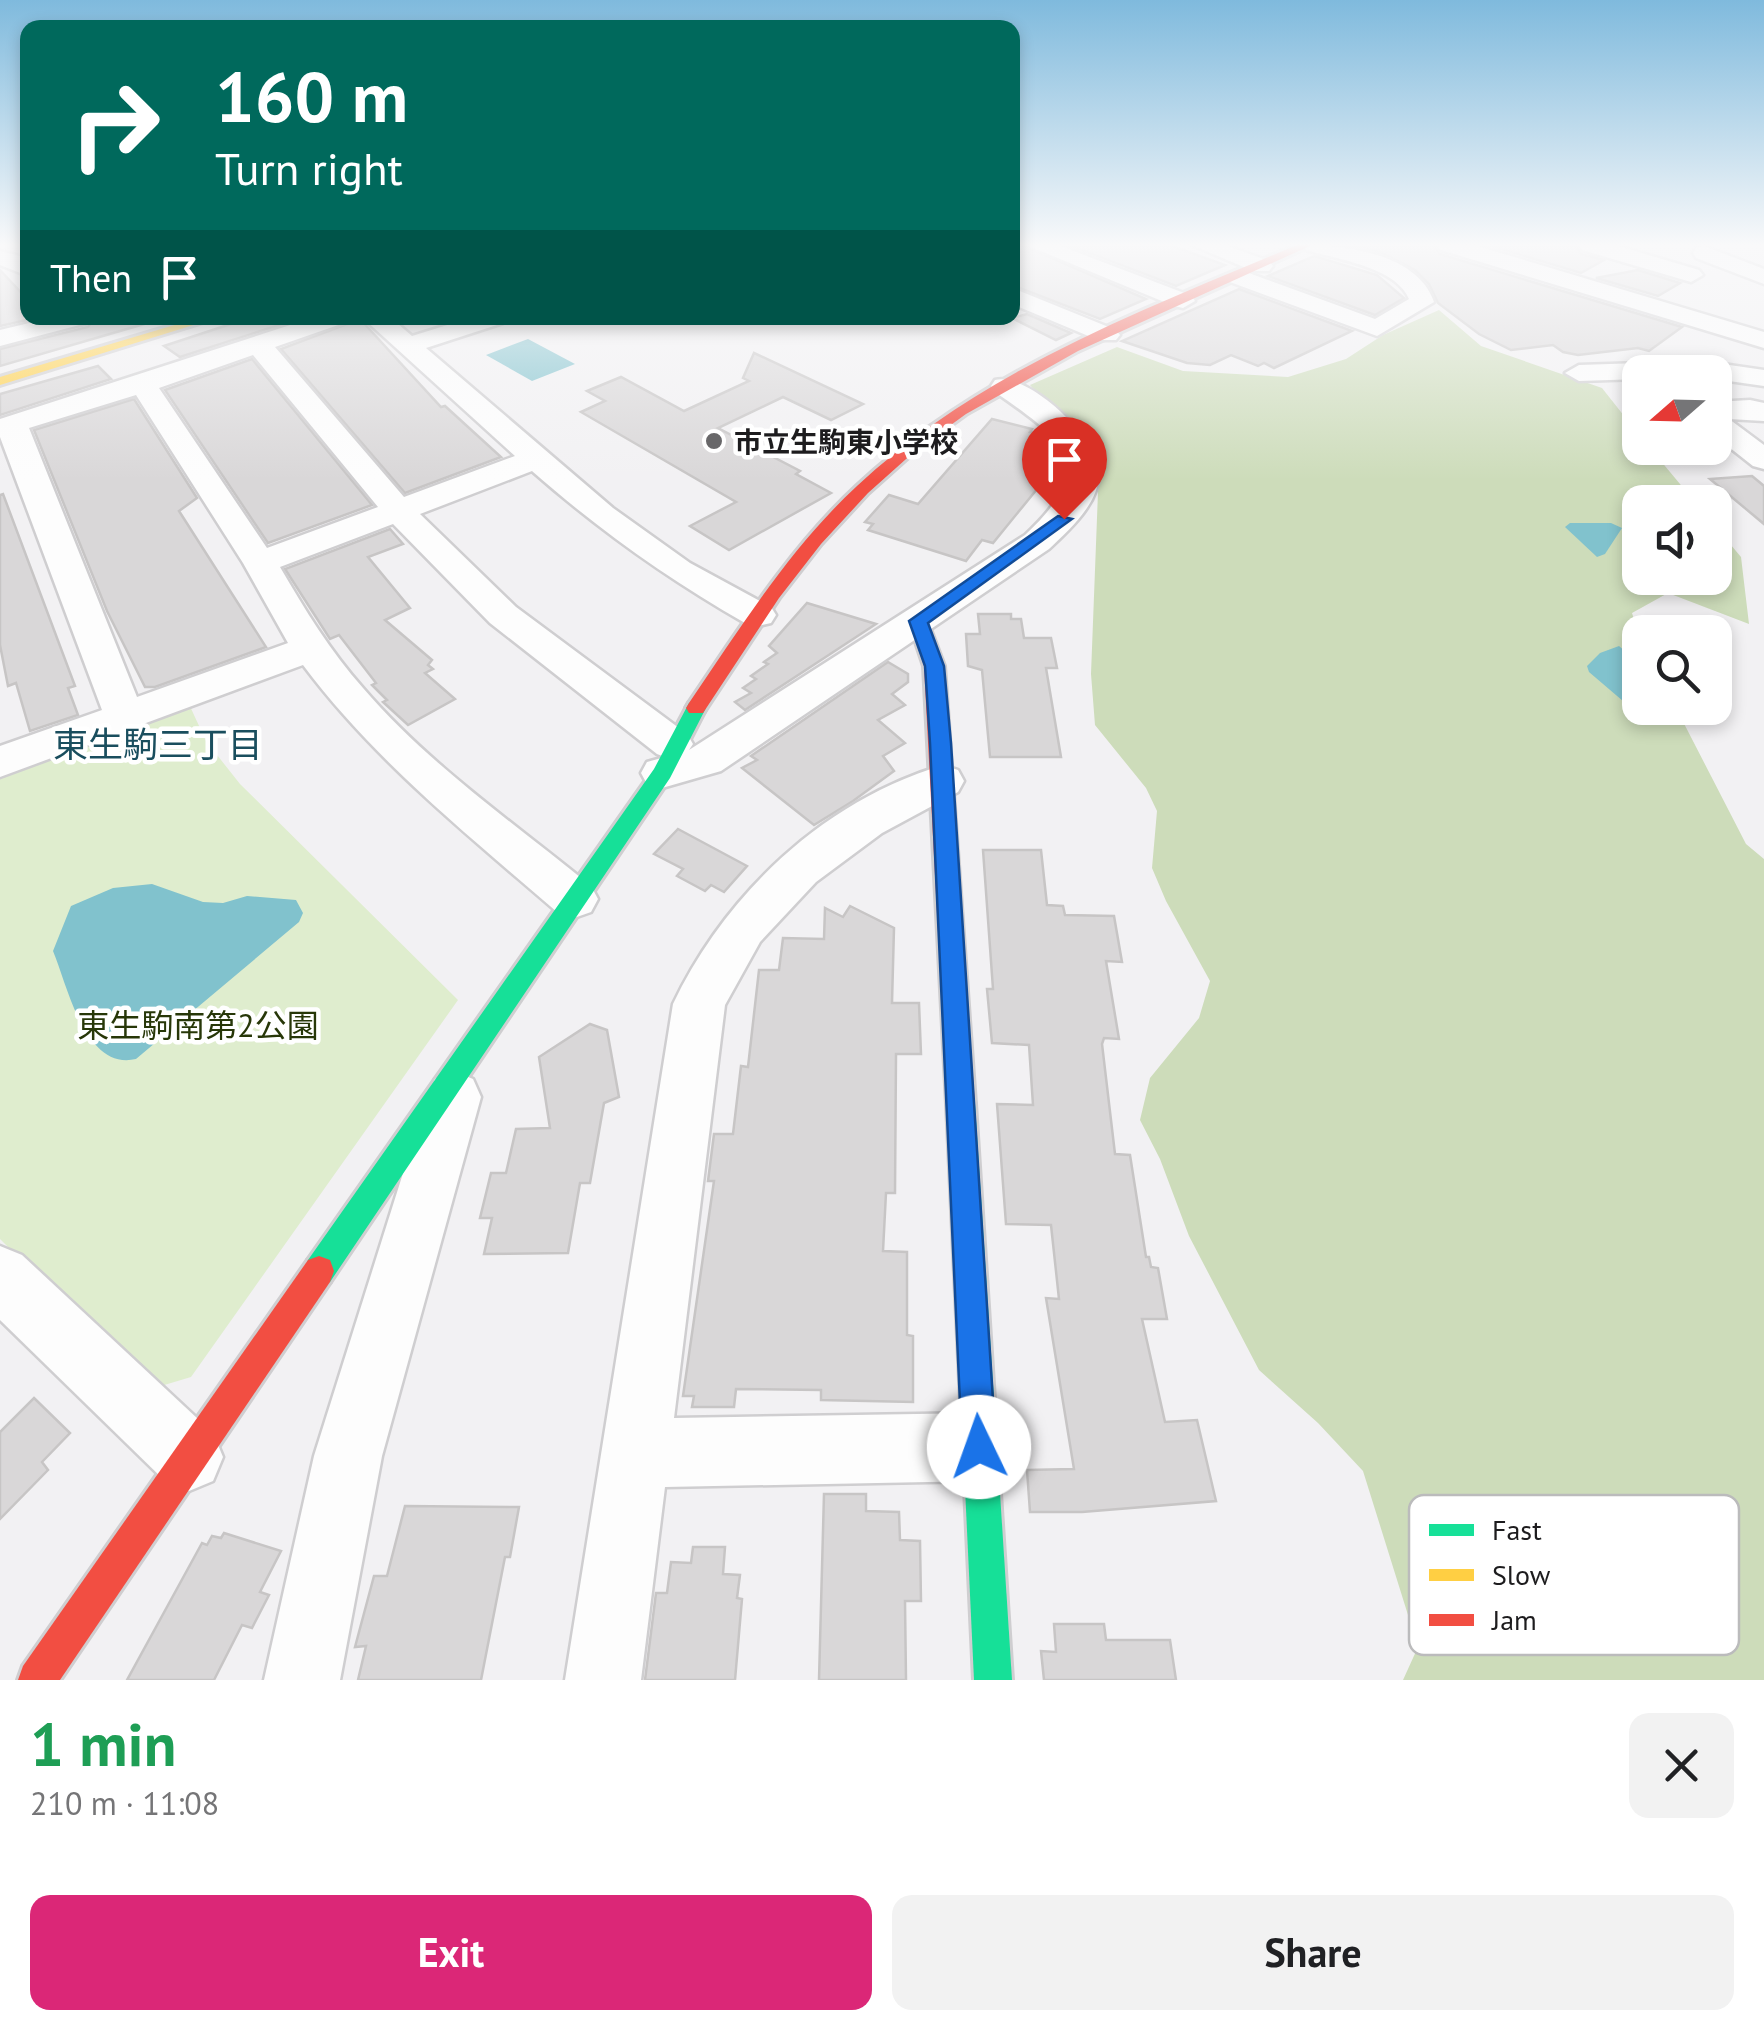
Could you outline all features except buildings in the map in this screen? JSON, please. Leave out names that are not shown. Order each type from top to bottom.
[{"type":"street","points":[[1079,323],[1107,335]]},
{"type":"street","points":[[37,1680],[465,1061],[758,615],[829,524],[899,459],[1005,386],[1133,323]]},
{"type":"street","points":[[1714,323],[1764,340]]},
{"type":"street","points":[[0,338],[51,325]]},
{"type":"street","points":[[86,325],[112,349]]},
{"type":"street","points":[[0,380],[188,325]]},
{"type":"street","points":[[124,716],[6,426],[315,325]]},
{"type":"street","points":[[385,325],[601,515],[678,570],[758,615]]},
{"type":"street","points":[[409,345],[472,325]]},
{"type":"street","points":[[259,345],[398,511],[503,616],[667,758],[706,760],[1036,542],[1064,519],[1081,495],[1085,477],[1074,442],[1036,406],[1005,386]]},
{"type":"street","points":[[1579,373],[1702,369],[1764,378]]},
{"type":"street","points":[[144,384],[260,563],[310,649],[351,701],[414,764],[574,899]]},
{"type":"street","points":[[1732,409],[1764,412]]},
{"type":"street","points":[[1732,435],[1764,460]]},
{"type":"street","points":[[260,563],[535,459]]},
{"type":"street","points":[[918,621],[934,666],[943,781],[993,1680]]},
{"type":"street","points":[[0,762],[310,649]]},
{"type":"street","points":[[604,1680],[700,1004],[720,958],[742,926],[782,883],[880,811],[943,781]]},
{"type":"street","points":[[302,1680],[348,1456],[465,1061]]},
{"type":"street","points":[[0,1277],[188,1457]]},
{"type":"street","points":[[635,1454],[979,1447]]},
{"type":"green space","points":[[1409,323],[1455,323],[1481,346],[1602,388],[1622,413],[1622,465],[1664,465],[1681,485],[1622,485],[1622,595],[1664,595],[1633,615],[1622,615],[1622,725],[1685,725],[1746,844],[1764,859],[1764,1680],[1403,1680],[1414,1655],[1739,1655],[1739,1495],[1409,1495],[1409,1618],[1363,1471],[1318,1423],[1259,1370],[1189,1236],[1160,1159],[1140,1120],[1150,1078],[1199,1018],[1210,981],[1152,868],[1157,811],[1146,788],[1095,725],[1091,674],[1099,466],[1030,385],[1117,347],[1183,371],[1288,377],[1346,359]]},
{"type":"green space","points":[[1732,546],[1741,557],[1749,624],[1673,595],[1732,595]]},
{"type":"green space","name":"東生駒南第2公園","points":[[188,702],[206,741],[240,784],[458,1000],[191,1377],[151,1389],[0,1239],[0,775]]},
{"type":"water","points":[[528,339],[575,364],[532,381],[486,355]]},
{"type":"water","points":[[1570,523],[1611,523],[1622,528],[1605,554],[1597,557],[1565,527]]},
{"type":"water","points":[[1619,646],[1622,649],[1622,700],[1589,672],[1587,666],[1600,653]]},
{"type":"water","points":[[152,884],[203,902],[223,903],[247,896],[296,900],[303,913],[299,922],[136,1059],[118,1059],[91,1040],[72,1004],[53,951],[71,906],[113,888]]},
{"type":"traffic: fast","points":[[319,1271],[662,773],[696,708]]},
{"type":"traffic: fast","points":[[961,1104],[993,1680]]},
{"type":"traffic: slow","points":[[0,381],[187,325]]},
{"type":"traffic: jam","points":[[696,708],[773,594],[815,540],[862,490],[961,411],[1016,378],[1124,323]]},
{"type":"traffic: jam","points":[[918,621],[934,666],[961,1104]]},
{"type":"traffic: jam","points":[[37,1680],[319,1271]]},
{"type":"place","name":"市立生駒東小学校","points":[[714,441]]},
{"type":"district","name":"東生駒三丁目","points":[[158,744]]},
{"type":"route","points":[[979,1447],[946,820],[934,666],[918,621],[1064,519]]}]
